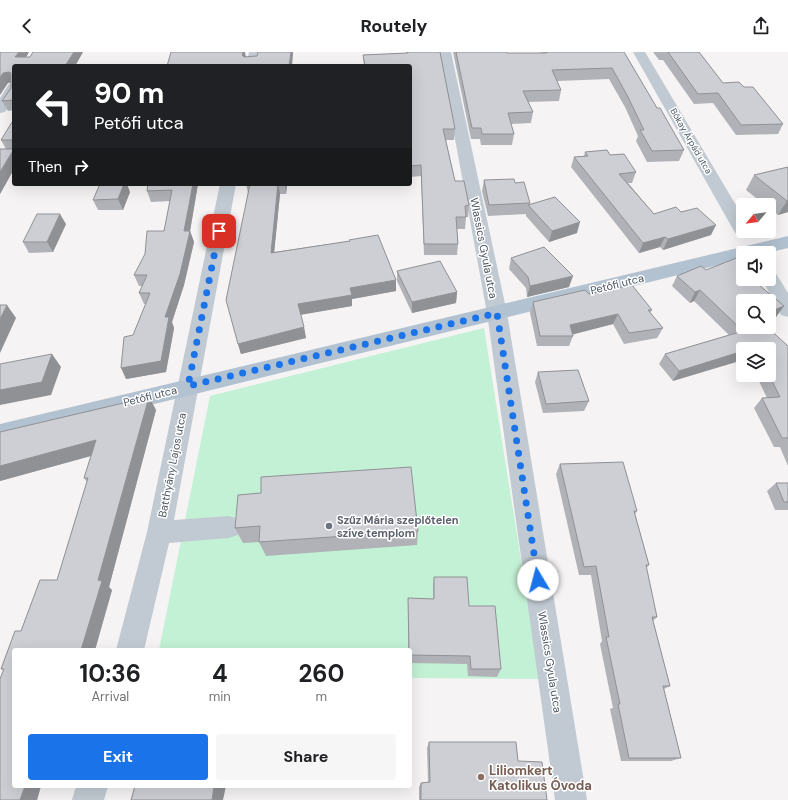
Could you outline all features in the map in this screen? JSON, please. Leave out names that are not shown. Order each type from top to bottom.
[{"type":"main road","name":"Petőfi utca","points":[[772,246],[788,242]]},
{"type":"main road","name":"Petőfi utca","points":[[0,433],[188,386],[736,255]]},
{"type":"street","points":[[252,64],[255,52]]},
{"type":"street","name":"Wlassics Gyula utca","points":[[445,52],[497,313],[571,800]]},
{"type":"street","name":"Bókay Árpád utca","points":[[638,52],[736,219]]},
{"type":"street","points":[[0,110],[12,90]]},
{"type":"street","name":"Batthyány Lajos utca","points":[[130,648],[159,532],[228,186]]},
{"type":"street","points":[[775,286],[788,310]]},
{"type":"street","points":[[159,532],[229,527]]},
{"type":"street","points":[[88,800],[91,788]]},
{"type":"green space","points":[[484,328],[540,679],[412,678],[412,648],[159,648],[210,396]]},
{"type":"building","points":[[0,52],[19,52],[15,57],[30,57],[33,52],[74,52],[66,64],[12,64],[12,100],[2,101],[11,88],[11,73],[3,73],[0,78]]},
{"type":"building","points":[[171,52],[243,52],[242,55],[244,57],[257,56],[258,52],[291,52],[289,64],[168,64]]},
{"type":"building","points":[[440,52],[455,129],[443,129],[455,181],[464,181],[469,205],[465,206],[466,217],[456,217],[458,244],[424,244],[421,165],[412,166],[412,64],[365,64],[363,55]]},
{"type":"building","points":[[456,52],[624,52],[657,108],[660,108],[684,150],[652,151],[640,130],[644,130],[612,68],[552,70],[561,90],[523,91],[533,112],[508,113],[514,134],[482,134],[481,128],[472,128]]},
{"type":"building","points":[[668,52],[699,52],[723,83],[739,82],[744,87],[753,87],[783,124],[741,125],[718,93],[698,94]]},
{"type":"building","points":[[12,122],[12,140],[1,140]]},
{"type":"building","points":[[0,149],[12,149],[12,152],[0,172]]},
{"type":"building","points":[[607,150],[610,155],[624,154],[636,172],[619,174],[654,214],[676,207],[681,212],[697,208],[716,225],[668,239],[665,237],[643,243],[574,157],[588,156],[585,152]]},
{"type":"building","points":[[788,167],[787,201],[754,175]]},
{"type":"building","points":[[514,179],[515,183],[524,182],[530,203],[489,205],[484,180]]},
{"type":"building","points":[[99,186],[123,186],[118,199],[93,200]]},
{"type":"building","points":[[148,186],[193,186],[184,231],[190,231],[180,274],[165,317],[169,317],[161,361],[121,368],[124,337],[133,335],[150,293],[139,293],[147,275],[134,275],[145,254],[147,231],[164,231],[172,190],[147,191]]},
{"type":"building","points":[[250,186],[278,186],[271,253],[350,241],[349,240],[378,235],[396,280],[350,288],[352,295],[298,304],[304,327],[238,344],[226,300]]},
{"type":"building","points":[[555,197],[580,222],[552,231],[528,205]]},
{"type":"building","points":[[37,214],[60,214],[47,242],[23,242]]},
{"type":"building","points":[[544,247],[573,276],[530,286],[528,277],[511,258]]},
{"type":"building","points":[[736,258],[736,286],[760,286],[770,294],[736,294],[736,324],[700,290],[695,292],[677,276],[701,266],[706,270]]},
{"type":"building","points":[[440,261],[457,292],[412,302],[397,271]]},
{"type":"building","points":[[632,285],[652,310],[648,310],[663,328],[629,333],[618,314],[570,325],[573,336],[540,336],[533,302],[585,290],[589,294]]},
{"type":"building","points":[[776,299],[784,306],[776,309]]},
{"type":"building","points":[[0,305],[7,305],[0,319]]},
{"type":"building","points":[[736,333],[775,334],[788,346],[788,438],[782,438],[762,398],[780,397],[772,382],[776,382],[776,342],[736,342],[736,353],[679,371],[665,354]]},
{"type":"building","points":[[52,354],[42,382],[0,390],[0,364]]},
{"type":"building","points":[[578,370],[589,401],[546,404],[538,372]]},
{"type":"building","points":[[149,397],[98,580],[102,581],[82,648],[12,648],[12,788],[24,788],[20,800],[0,800],[0,679],[4,669],[1,669],[15,631],[21,631],[40,580],[57,580],[88,478],[84,478],[96,440],[0,466],[0,432]]},
{"type":"building","points":[[623,462],[637,511],[634,511],[649,565],[646,565],[657,617],[652,617],[670,686],[663,686],[681,758],[629,758],[618,704],[620,704],[606,637],[609,637],[596,566],[584,567],[560,464]]},
{"type":"building","name":"Szűz Mária szeplőtelen szíve templom","points":[[411,467],[418,531],[259,542],[260,526],[235,528],[238,495],[261,493],[261,477]]},
{"type":"building","points":[[776,483],[788,483],[788,502],[784,502]]},
{"type":"building","points":[[434,577],[467,577],[469,606],[495,606],[501,669],[471,669],[470,656],[412,655],[412,648],[409,648],[408,598],[434,599]]},
{"type":"building","name":"Liliomkert Katolikus Óvoda","points":[[429,742],[516,742],[518,761],[542,762],[547,800],[421,800],[421,783],[430,782]]},
{"type":"building","points":[[134,788],[214,788],[212,800],[131,800]]},
{"type":"place","name":"Szűz Mária szeplőtelen szíve templom","points":[[329,526]]},
{"type":"place","name":"Liliomkert Katolikus Óvoda","points":[[481,777]]},
{"type":"route","points":[[219,231],[188,386],[497,313],[538,580]]}]
